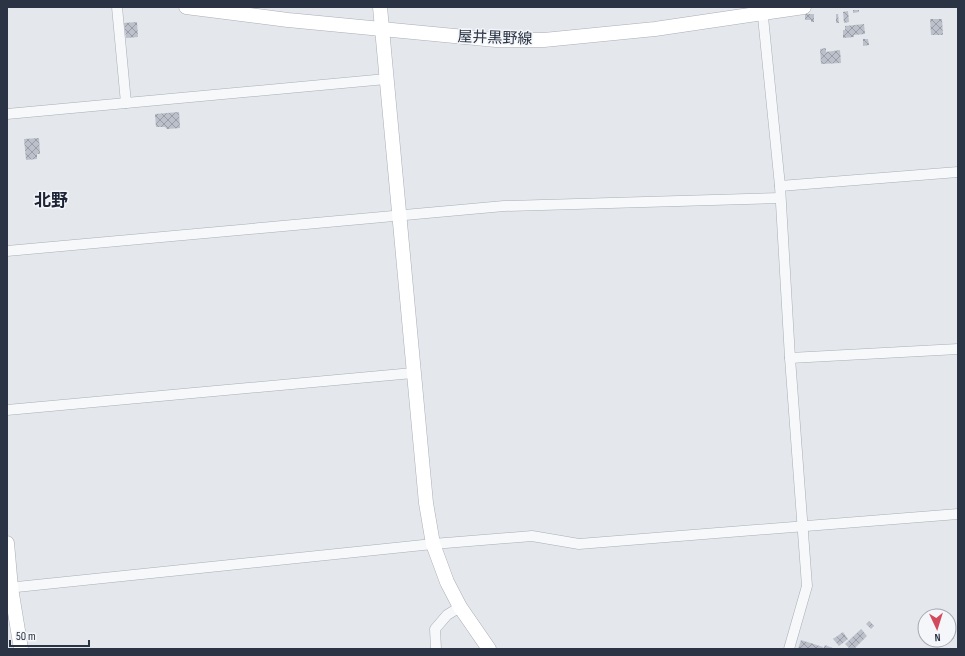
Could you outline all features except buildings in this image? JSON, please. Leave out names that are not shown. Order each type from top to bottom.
[{"type":"main road","name":"屋井黒野線","points":[[186,7],[288,20],[496,40],[544,40],[655,29],[762,10],[804,7]]},
{"type":"main road","points":[[380,7],[398,215],[426,503],[434,544],[447,582],[460,607],[489,649]]},
{"type":"main road","points":[[7,543],[9,588],[21,649]]},
{"type":"street","points":[[117,7],[126,103]]},
{"type":"street","points":[[762,10],[780,186],[806,586],[789,649]]},
{"type":"street","points":[[7,114],[386,79]]},
{"type":"street","points":[[780,186],[958,172]]},
{"type":"street","points":[[7,251],[504,206],[780,198]]},
{"type":"street","points":[[790,358],[958,349]]},
{"type":"street","points":[[7,410],[413,373]]},
{"type":"street","points":[[9,588],[434,544],[532,536],[579,544],[958,514]]},
{"type":"street","points":[[436,649],[434,629],[447,615],[460,607]]},
{"type":"district","name":"北野","points":[[51,201]]}]
